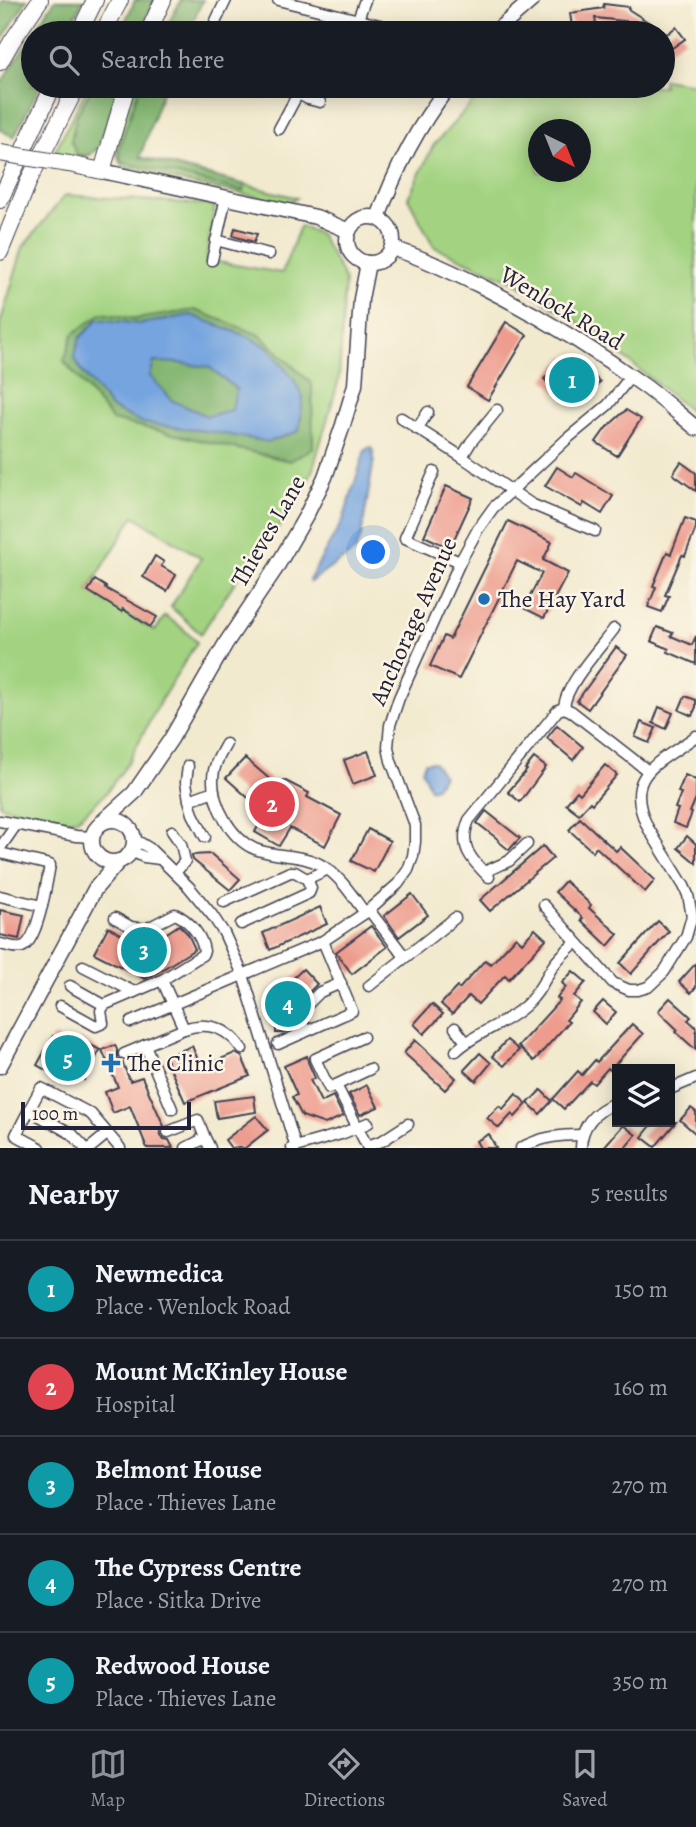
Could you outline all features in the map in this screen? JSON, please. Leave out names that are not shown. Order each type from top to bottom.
[{"type":"highway","points":[[26,21],[40,0]]},
{"type":"highway","points":[[85,21],[95,0]]},
{"type":"highway","points":[[109,21],[120,0]]},
{"type":"highway","points":[[153,21],[163,0]]},
{"type":"highway","points":[[0,62],[21,28]]},
{"type":"highway","points":[[0,200],[47,98]]},
{"type":"highway","points":[[0,251],[30,178],[71,98]]},
{"type":"highway","points":[[0,153],[102,171],[123,98]]},
{"type":"main road","points":[[508,21],[532,0]]},
{"type":"main road","points":[[378,218],[409,145],[441,98]]},
{"type":"main road","points":[[102,171],[316,217],[349,230]]},
{"type":"main road","points":[[365,218],[378,218],[389,227],[392,248],[382,259],[368,263],[355,257],[350,251],[349,230],[365,218]]},
{"type":"main road","name":"Wenlock Road","points":[[392,248],[449,270],[523,307],[631,376],[696,428]]},
{"type":"main road","name":"Thieves Lane","points":[[134,793],[171,739],[226,643],[276,568],[326,477],[355,385],[361,299],[368,263]]},
{"type":"main road","points":[[95,888],[96,854],[92,846],[92,836],[96,828],[134,793]]},
{"type":"main road","points":[[127,825],[134,793]]},
{"type":"main road","points":[[0,1066],[95,888],[126,857],[133,845],[127,825],[111,820],[103,822]]},
{"type":"main road","points":[[96,854],[107,861],[120,861]]},
{"type":"street","points":[[216,21],[226,0]]},
{"type":"street","points":[[278,0],[366,21]]},
{"type":"street","points":[[358,19],[365,0]]},
{"type":"street","points":[[329,21],[331,13]]},
{"type":"street","points":[[279,129],[296,98]]},
{"type":"street","points":[[307,98],[320,102]]},
{"type":"street","points":[[212,260],[226,197]]},
{"type":"street","points":[[216,240],[269,254]]},
{"type":"street","name":"Anchorage Avenue","points":[[131,1022],[323,941],[368,912],[398,884],[408,870],[413,856],[415,825],[393,785],[388,747],[390,725],[460,562],[493,508],[568,438],[608,405],[631,376]]},
{"type":"street","points":[[462,457],[497,410]]},
{"type":"street","points":[[418,429],[428,412]]},
{"type":"street","points":[[401,418],[510,491],[595,531]]},
{"type":"street","points":[[472,420],[483,428]]},
{"type":"street","points":[[434,472],[405,538],[460,562]]},
{"type":"street","points":[[564,708],[571,686],[614,629]]},
{"type":"street","points":[[484,872],[467,852],[464,831],[468,820],[558,710],[564,708],[572,711],[648,771]]},
{"type":"street","points":[[544,905],[613,983],[629,990],[638,990],[648,987],[664,972],[693,927],[692,916],[688,895],[642,817],[638,797],[648,771],[696,736]]},
{"type":"street","points":[[226,744],[215,766],[213,778],[218,804],[229,824],[250,847],[270,854],[296,856],[328,869],[405,957]]},
{"type":"street","points":[[188,766],[189,800],[205,837]]},
{"type":"street","points":[[189,800],[214,791]]},
{"type":"street","points":[[0,821],[76,836],[92,836]]},
{"type":"street","points":[[0,944],[20,948],[26,945],[35,930],[50,865],[0,851],[16,824]]},
{"type":"street","points":[[172,831],[181,844],[185,862],[175,873]]},
{"type":"street","points":[[484,872],[509,861],[527,844]]},
{"type":"street","points":[[133,845],[149,848],[175,873],[224,933],[243,975],[295,1148],[368,1123]]},
{"type":"street","points":[[484,872],[488,859]]},
{"type":"street","points":[[307,879],[328,869]]},
{"type":"street","points":[[224,902],[290,872],[307,879],[311,888],[309,893],[241,924]]},
{"type":"street","points":[[0,896],[42,906]]},
{"type":"street","points":[[60,1006],[96,1026],[103,1023],[100,1011],[104,1005],[162,981],[204,951],[199,936],[179,915],[175,914],[146,929],[131,927],[115,918]]},
{"type":"street","points":[[369,986],[455,918]]},
{"type":"street","points":[[278,1044],[352,1012],[323,941]]},
{"type":"street","points":[[456,1051],[466,1042],[523,1008],[540,989],[563,953],[576,942]]},
{"type":"street","points":[[83,966],[134,992]]},
{"type":"street","points":[[162,981],[184,1029]]},
{"type":"street","points":[[303,1033],[303,1009],[320,992],[341,983]]},
{"type":"street","points":[[70,986],[104,1005]]},
{"type":"street","points":[[124,1054],[184,1029],[202,1025],[228,1032],[242,1049]]},
{"type":"street","points":[[455,1028],[466,1042]]},
{"type":"street","points":[[363,1037],[315,1059],[329,1088],[370,1069]]},
{"type":"street","points":[[145,1045],[172,1109]]},
{"type":"street","points":[[675,1087],[696,1079]]},
{"type":"street","points":[[336,1085],[366,1147],[383,1141],[408,1124]]},
{"type":"street","points":[[40,1148],[16,1135],[41,1088],[90,1114],[120,1148]]},
{"type":"street","points":[[581,1148],[582,1135],[594,1115],[612,1104]]},
{"type":"street","points":[[29,1110],[72,1134],[85,1148]]},
{"type":"street","points":[[168,1132],[198,1120],[207,1143],[187,1148]]},
{"type":"street","points":[[90,1148],[107,1134]]},
{"type":"street","points":[[519,1144],[555,1135],[582,1135]]},
{"type":"green space","points":[[4,0],[27,0],[0,43],[0,5]]},
{"type":"green space","points":[[55,0],[83,0],[73,21],[41,21]]},
{"type":"green space","points":[[135,0],[155,0],[145,21],[125,21]]},
{"type":"green space","points":[[181,0],[203,0],[193,21],[170,21]]},
{"type":"green space","points":[[21,52],[21,98],[34,98],[14,137],[0,130],[0,85]]},
{"type":"green space","points":[[675,81],[696,84],[696,416],[592,331],[512,281],[434,247],[408,198],[433,146],[476,98],[675,98]]},
{"type":"green space","points":[[82,98],[86,98],[76,117],[85,156],[92,154],[82,158],[73,158],[54,153]]},
{"type":"green space","points":[[86,98],[116,98],[98,148],[88,155],[76,153],[71,141],[76,117]]},
{"type":"green space","points":[[131,98],[136,98],[119,148],[121,162],[243,190],[246,185],[297,198],[289,203],[192,184],[124,167],[117,156],[116,152]]},
{"type":"green space","points":[[136,98],[160,98],[140,157],[246,185],[243,191],[121,162],[119,148]]},
{"type":"green space","points":[[65,195],[215,205],[206,260],[282,273],[300,226],[320,234],[345,280],[339,379],[312,472],[298,501],[256,558],[242,571],[201,634],[171,607],[201,558],[134,516],[88,591],[155,631],[165,616],[197,642],[161,700],[126,766],[106,793],[77,819],[63,820],[0,806],[0,324],[23,247]],"holes":[[[195,311],[113,420],[102,313],[136,319]]]},
{"type":"green space","points":[[195,310],[260,335],[312,384],[313,448],[290,461],[112,420],[64,361],[73,334],[102,313],[136,319]]},
{"type":"water","points":[[191,315],[268,347],[294,380],[303,397],[299,431],[269,442],[143,423],[111,408],[82,372],[74,357],[80,338],[98,319],[140,324]],"holes":[[[154,362],[209,367],[236,389],[232,410],[207,416],[173,401],[150,376]]]},
{"type":"water","points":[[371,447],[374,460],[361,537],[355,551],[310,582],[343,520],[365,450]]},
{"type":"water","points":[[425,762],[434,762],[443,775],[436,787],[430,789],[422,770]]},
{"type":"building","points":[[604,4],[629,7],[628,9],[647,21],[595,18],[596,21],[571,21],[570,13],[603,8]]},
{"type":"building","points":[[676,27],[685,39],[675,46],[675,28]]},
{"type":"building","points":[[235,228],[257,234],[254,242],[233,236]]},
{"type":"building","points":[[506,322],[527,335],[488,400],[467,387]]},
{"type":"building","points":[[565,357],[581,372],[585,367],[600,382],[580,403],[563,387],[558,393],[544,379]]},
{"type":"building","points":[[626,410],[641,419],[617,456],[596,442],[606,428]]},
{"type":"building","points":[[681,462],[696,473],[696,491],[673,474]]},
{"type":"building","points":[[557,467],[573,477],[576,473],[613,496],[602,514],[584,503],[582,507],[545,486]]},
{"type":"building","points":[[446,486],[473,498],[450,548],[424,536]]},
{"type":"building","points":[[685,518],[696,522],[696,528],[665,595],[669,596],[662,612],[648,607],[656,587],[653,586],[667,552],[671,554]]},
{"type":"building","points":[[508,521],[552,542],[543,560],[568,573],[544,618],[524,608],[542,573],[517,561],[459,679],[430,666],[444,636],[450,639]]},
{"type":"building","points":[[155,556],[164,562],[161,566],[176,575],[167,591],[143,577]]},
{"type":"building","points":[[95,580],[157,617],[150,627],[88,591]]},
{"type":"building","points":[[657,627],[692,645],[696,636],[696,664],[651,641]]},
{"type":"building","points":[[616,647],[627,655],[588,709],[577,701]]},
{"type":"building","points":[[685,696],[696,700],[692,716],[679,710]]},
{"type":"building","points":[[659,707],[673,713],[666,729],[653,723]]},
{"type":"building","points":[[641,722],[656,728],[649,743],[635,737]]},
{"type":"building","points":[[557,725],[583,747],[573,760],[547,738]]},
{"type":"building","points":[[368,751],[377,775],[353,784],[344,760]]},
{"type":"building","points":[[245,758],[280,788],[284,780],[309,793],[307,797],[341,815],[325,846],[290,828],[279,846],[255,832],[265,813],[226,778]]},
{"type":"building","points":[[534,758],[546,767],[520,802],[508,792]]},
{"type":"building","points":[[605,765],[617,775],[592,804],[590,802],[579,814],[566,804],[577,791],[580,794]]},
{"type":"building","points":[[685,775],[696,780],[696,798],[686,828],[673,823],[681,793],[678,792]]},
{"type":"building","points":[[486,811],[520,838],[509,850],[477,823]]},
{"type":"building","points":[[580,818],[616,851],[620,847],[655,880],[645,892],[596,847],[593,852],[569,830]]},
{"type":"building","points":[[368,829],[390,841],[374,872],[351,861]]},
{"type":"building","points":[[687,836],[696,844],[696,863],[678,848]]},
{"type":"building","points":[[543,846],[553,858],[490,911],[480,900]]},
{"type":"building","points":[[211,854],[240,879],[230,890],[193,860],[192,855]]},
{"type":"building","points":[[565,881],[591,905],[589,908],[618,934],[608,946],[555,892]]},
{"type":"building","points":[[412,894],[428,915],[399,937],[384,916]]},
{"type":"building","points":[[320,907],[327,924],[270,950],[263,933]]},
{"type":"building","points":[[0,910],[24,915],[19,939],[0,935]]},
{"type":"building","points":[[658,921],[669,931],[631,974],[620,963]]},
{"type":"building","points":[[179,925],[188,934],[195,949],[145,979],[94,953],[108,927],[136,942],[153,942]]},
{"type":"building","points":[[371,926],[387,947],[352,974],[336,952]]},
{"type":"building","points":[[535,929],[546,939],[509,979],[505,975],[478,1004],[469,996],[452,1014],[441,1004],[457,987],[459,989],[485,960],[491,964],[516,937],[522,943]]},
{"type":"building","points":[[696,963],[696,987],[691,993],[679,982]]},
{"type":"building","points":[[303,969],[317,984],[296,1006],[295,1028],[276,1033],[275,1007],[284,987]]},
{"type":"building","points":[[573,971],[586,982],[574,996],[581,1002],[566,1020],[569,1022],[534,1061],[518,1046],[560,1000],[557,998],[566,987],[562,983]]},
{"type":"building","points":[[670,998],[691,1017],[688,1020],[696,1027],[696,1050],[658,1011]]},
{"type":"building","points":[[603,1001],[616,1012],[606,1024],[593,1012]]},
{"type":"building","points":[[432,1004],[443,1014],[424,1034],[414,1024]]},
{"type":"building","points":[[632,1024],[643,1034],[616,1064],[612,1064],[610,1070],[608,1068],[594,1084],[590,1081],[564,1109],[553,1099],[578,1071],[582,1075],[595,1060],[597,1062]]},
{"type":"building","points":[[53,1036],[75,1048],[80,1039],[100,1050],[84,1080],[63,1068],[58,1077],[37,1065]]},
{"type":"building","points":[[415,1040],[456,1078],[445,1090],[404,1053]]},
{"type":"building","points":[[507,1040],[519,1050],[504,1066],[492,1056]]},
{"type":"building","points":[[115,1045],[117,1058],[122,1061],[130,1081],[142,1077],[164,1126],[160,1130],[161,1136],[169,1140],[173,1148],[147,1148],[130,1106],[113,1113],[105,1092],[118,1087],[102,1050]]},
{"type":"building","points":[[192,1046],[199,1062],[206,1065],[235,1053],[242,1057],[250,1076],[185,1102],[165,1057]]},
{"type":"building","points":[[480,1053],[491,1063],[476,1081],[464,1070]]},
{"type":"building","points":[[307,1056],[315,1078],[310,1080],[321,1102],[333,1096],[343,1116],[325,1124],[302,1116],[292,1097],[297,1095],[284,1066]]},
{"type":"building","points":[[367,1085],[378,1107],[360,1115],[349,1094]]},
{"type":"building","points":[[541,1090],[552,1101],[540,1114],[528,1103]]},
{"type":"building","points":[[516,1094],[527,1104],[515,1117],[512,1114],[499,1128],[487,1118],[499,1106],[503,1109]]},
{"type":"building","points":[[254,1096],[256,1112],[217,1118],[214,1101]]},
{"type":"building","points":[[691,1108],[696,1112],[696,1134],[680,1120]]},
{"type":"building","points":[[256,1116],[268,1130],[245,1148],[231,1148],[225,1140]]},
{"type":"building","points":[[621,1127],[636,1135],[625,1148],[603,1148]]},
{"type":"building","points":[[650,1127],[672,1127],[655,1147],[642,1137]]},
{"type":"building","points":[[489,1134],[496,1148],[480,1148],[476,1141]]},
{"type":"place","name":"Newmedica","points":[[572,380]]},
{"type":"place","name":"The Hay Yard","points":[[484,599]]},
{"type":"place","name":"Mount McKinley House","points":[[272,804]]},
{"type":"place","name":"Belmont House","points":[[144,950]]},
{"type":"place","name":"The Cypress Centre","points":[[288,1004]]},
{"type":"place","name":"Redwood House","points":[[68,1058]]},
{"type":"place","name":"The Clinic","points":[[111,1063]]}]
